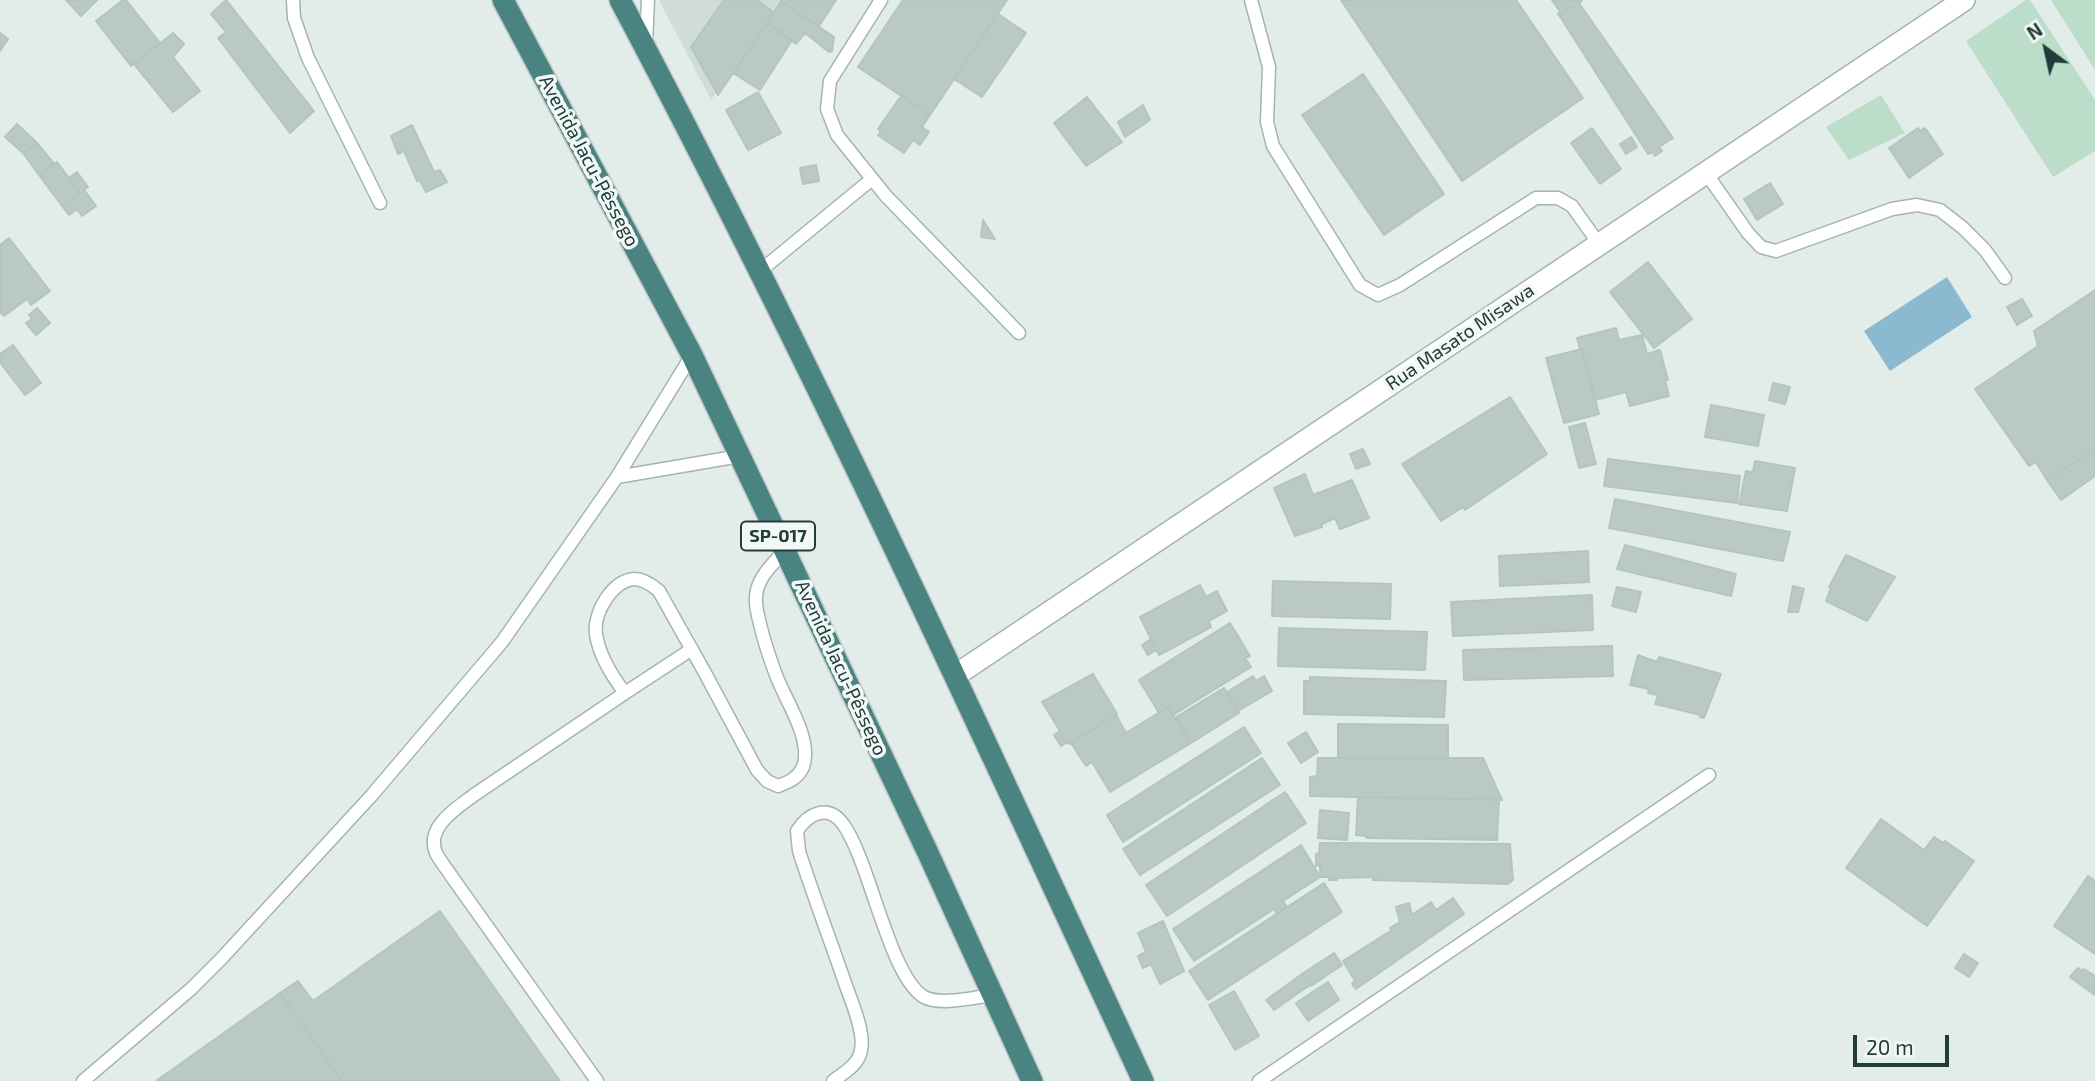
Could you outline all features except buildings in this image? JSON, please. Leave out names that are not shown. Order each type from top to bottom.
[{"type":"highway","name":"Avenida Jacu-Pêssego","points":[[503,0],[692,355],[928,853],[1032,1081]]},
{"type":"highway","points":[[620,0],[760,271],[956,675],[1143,1081]]},
{"type":"street","name":"Rua Masato Misawa","points":[[956,675],[1964,0]]},
{"type":"lane","points":[[293,0],[294,18],[309,58],[380,203]]},
{"type":"lane","points":[[646,48],[648,0]]},
{"type":"lane","points":[[881,0],[830,81],[827,109],[837,135],[886,196],[1018,332]]},
{"type":"lane","points":[[1251,0],[1269,67],[1267,122],[1273,146],[1360,285],[1378,295],[1389,290],[1536,198],[1558,198],[1572,206],[1598,244]]},
{"type":"lane","points":[[1706,173],[1761,247],[1776,251],[1892,209],[1917,205],[1940,210],[1963,228],[1985,250],[2005,278]]},
{"type":"lane","points":[[760,271],[872,179]]},
{"type":"lane","points":[[83,1081],[191,989],[221,959],[372,795],[502,642],[617,477],[692,355]]},
{"type":"lane","points":[[617,477],[740,456]]},
{"type":"lane","points":[[625,693],[604,658],[595,631],[602,605],[618,586],[632,579],[653,586],[664,599],[757,769],[767,781],[778,786],[790,782],[798,775],[804,764],[801,732],[772,666],[756,609],[756,592],[766,571],[785,551]]},
{"type":"lane","points":[[597,1081],[452,877],[436,852],[434,837],[452,812],[474,795],[692,649]]},
{"type":"lane","points":[[1259,1081],[1709,775]]},
{"type":"lane","points":[[833,1081],[853,1065],[862,1049],[851,999],[799,851],[797,831],[812,815],[822,811],[833,814],[843,824],[897,958],[917,991],[932,1000],[941,1001],[993,995]]},
{"type":"shaded area","points":[[659,0],[780,0],[711,100]]},
{"type":"green space","points":[[2026,0],[2030,0],[2095,100],[2095,151],[2053,177],[1966,41]]},
{"type":"green space","points":[[2051,0],[2095,0],[2095,70]]},
{"type":"green space","points":[[1881,95],[1905,133],[1849,160],[1826,127]]},
{"type":"water","points":[[1947,277],[1972,317],[1890,371],[1864,331]]}]
